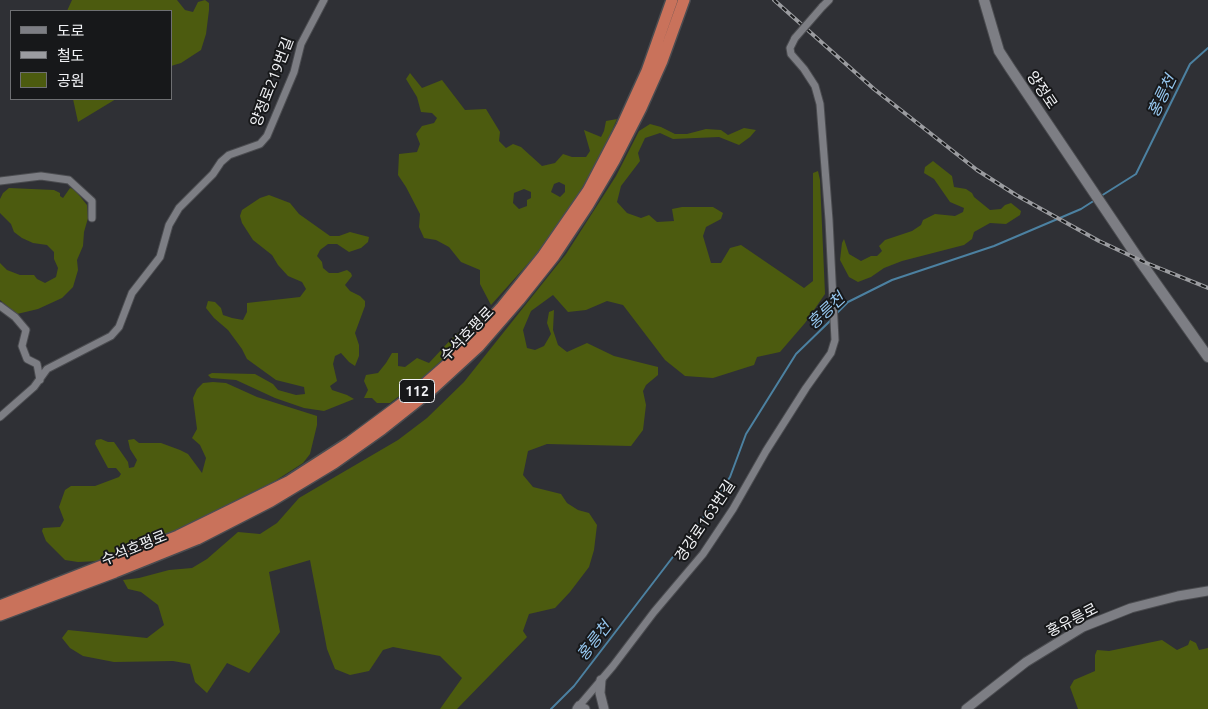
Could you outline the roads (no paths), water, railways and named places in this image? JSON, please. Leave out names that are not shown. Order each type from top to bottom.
[{"type":"highway","name":"수석호평로","points":[[0,606],[178,536],[288,482],[350,442],[408,399],[457,356],[502,307],[543,256],[588,191],[622,126],[647,71],[672,0]]},
{"type":"highway","name":"수석호평로","points":[[0,615],[115,572],[197,538],[271,501],[334,463],[382,429],[430,391],[479,346],[519,300],[554,256],[588,206],[641,108],[662,61],[684,0]]},
{"type":"main road","name":"양정로","points":[[984,0],[999,51],[1140,261],[1208,357]]},
{"type":"street","name":"양정로219번길","points":[[0,417],[34,387],[47,369],[111,336],[119,327],[132,293],[160,257],[169,225],[178,208],[213,174],[221,162],[230,155],[260,144],[268,136],[294,72],[300,44],[324,0]]},
{"type":"street","name":"경강로163번길","points":[[580,708],[703,554],[733,509],[766,451],[831,352],[835,340],[829,220],[820,104],[815,86],[791,54],[790,48],[795,38],[829,0]]},
{"type":"street","points":[[0,181],[41,176],[69,180],[92,201],[92,218]]},
{"type":"street","points":[[0,306],[15,317],[26,330],[22,346],[27,359],[37,364],[40,380]]},
{"type":"street","name":"홍유릉로","points":[[966,709],[1026,662],[1082,627],[1131,608],[1178,596],[1208,591]]},
{"type":"street","points":[[601,680],[600,692],[604,709]]},
{"type":"waterway","name":"홍릉천","points":[[1101,196],[1136,174],[1190,64],[1208,48]]},
{"type":"waterway","name":"홍릉천","points":[[836,314],[848,302],[892,280],[994,246],[1081,209],[1095,200]]},
{"type":"waterway","name":"홍릉천","points":[[551,709],[574,686],[705,515],[730,477],[746,434],[796,354],[831,320]]},
{"type":"railway","points":[[774,0],[874,89],[977,170],[1016,195],[1099,241],[1208,288]]}]
